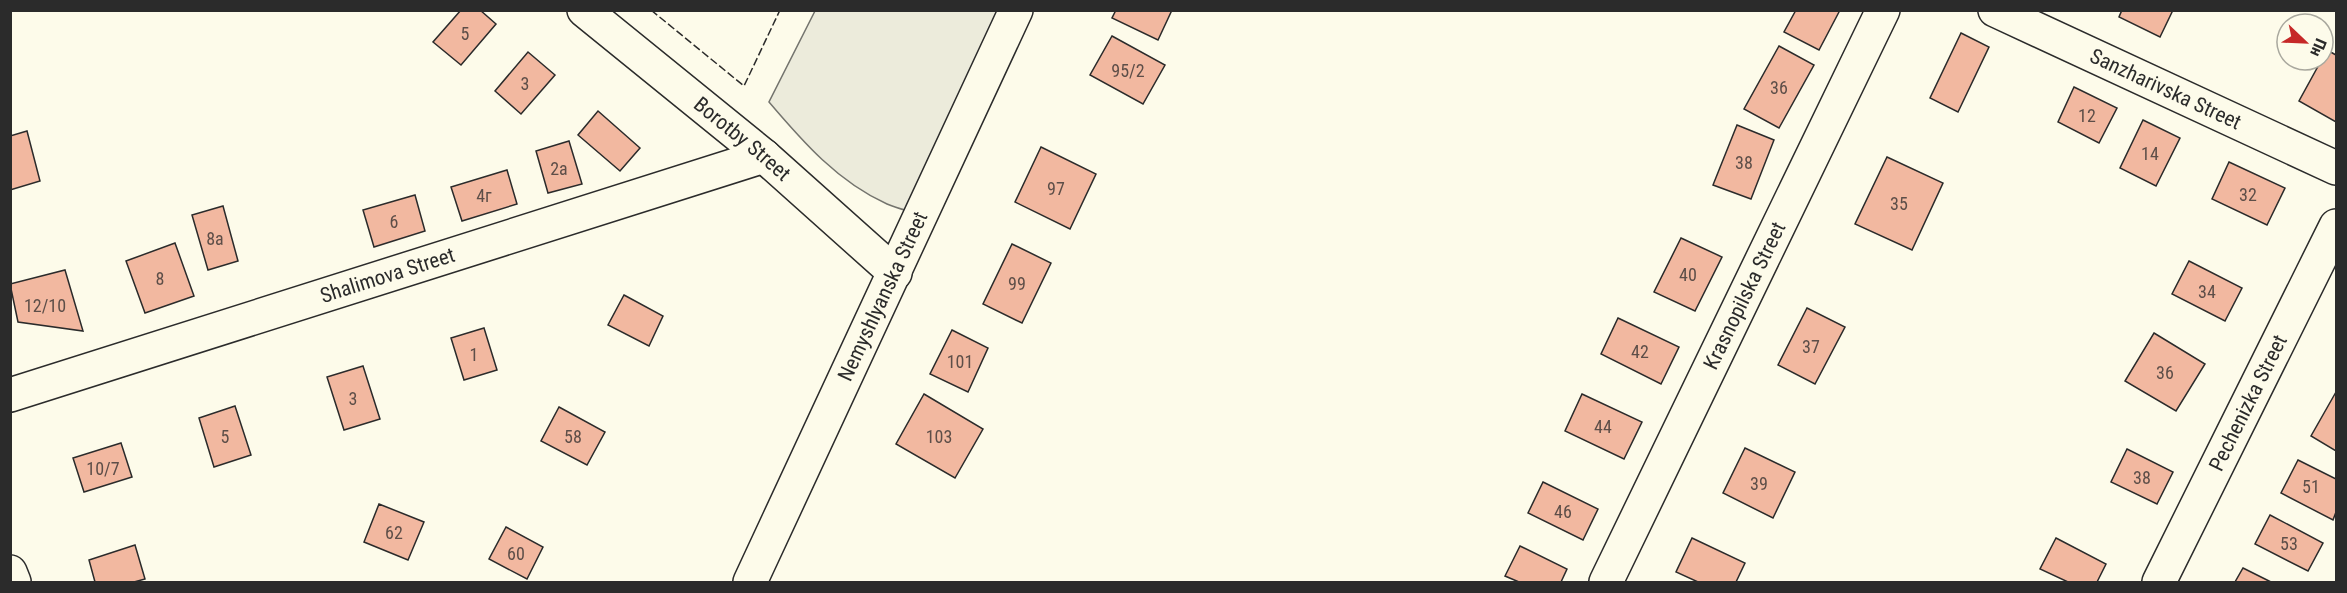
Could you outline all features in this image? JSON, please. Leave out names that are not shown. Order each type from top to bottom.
[{"type":"street","name":"Borotby Street","points":[[584,10],[764,156],[895,273]]},
{"type":"street","name":"Nemyshlyanska Street","points":[[750,582],[1016,10]]},
{"type":"street","name":"Krasnopilska Street","points":[[1606,582],[1882,10]]},
{"type":"street","name":"Sanzharivska Street","points":[[1995,10],[2337,168]]},
{"type":"street","name":"Shalimova Street","points":[[10,395],[764,156]]},
{"type":"street","name":"Pechenizka Street","points":[[2159,582],[2337,226]]},
{"type":"street","points":[[10,572],[14,582]]},
{"type":"shaded area","points":[[815,11],[1016,11],[922,215],[887,204],[869,195],[837,173],[808,146],[769,102]]},
{"type":"building","points":[[461,10],[480,10],[496,24],[461,65],[433,42]]},
{"type":"building","points":[[1116,10],[1172,10],[1158,40],[1112,18]]},
{"type":"building","points":[[1796,10],[1840,10],[1819,50],[1784,32]]},
{"type":"building","points":[[2122,10],[2173,10],[2160,37],[2119,17]]},
{"type":"building","points":[[1961,33],[1989,47],[1958,112],[1930,98]]},
{"type":"building","points":[[1112,36],[1165,65],[1143,104],[1090,75]]},
{"type":"building","points":[[1779,46],[1814,65],[1779,128],[1744,109]]},
{"type":"building","points":[[528,52],[555,75],[521,114],[495,91]]},
{"type":"building","points":[[2336,55],[2336,122],[2299,101],[2315,72],[2335,72]]},
{"type":"building","points":[[2074,87],[2117,108],[2099,143],[2058,122]]},
{"type":"building","points":[[598,111],[640,148],[620,171],[578,135]]},
{"type":"building","points":[[2143,120],[2180,138],[2156,186],[2120,168]]},
{"type":"building","points":[[1737,125],[1774,140],[1751,199],[1713,185]]},
{"type":"building","points":[[27,131],[40,181],[10,190],[10,136]]},
{"type":"building","points":[[569,141],[582,184],[548,193],[536,151]]},
{"type":"building","points":[[1041,147],[1096,174],[1070,229],[1015,202]]},
{"type":"building","points":[[1887,157],[1943,183],[1912,250],[1855,224]]},
{"type":"building","points":[[2229,162],[2285,188],[2267,225],[2212,199]]},
{"type":"building","points":[[507,170],[517,204],[462,221],[451,187]]},
{"type":"building","points":[[415,195],[425,231],[374,247],[363,210]]},
{"type":"building","points":[[223,206],[238,261],[208,270],[192,215]]},
{"type":"building","points":[[1681,238],[1722,257],[1695,311],[1654,292]]},
{"type":"building","points":[[175,243],[194,296],[145,313],[126,261]]},
{"type":"building","points":[[1012,244],[1051,263],[1022,323],[983,304]]},
{"type":"building","points":[[2189,261],[2242,288],[2225,321],[2172,294]]},
{"type":"building","points":[[65,270],[83,331],[18,322],[10,284]]},
{"type":"building","points":[[624,295],[663,316],[649,346],[608,325]]},
{"type":"building","points":[[1807,308],[1845,327],[1815,384],[1778,365]]},
{"type":"building","points":[[1618,318],[1679,347],[1661,384],[1601,354]]},
{"type":"building","points":[[484,328],[497,370],[464,380],[451,338]]},
{"type":"building","points":[[952,330],[988,348],[968,392],[930,374]]},
{"type":"building","points":[[2154,333],[2205,364],[2176,411],[2125,381]]},
{"type":"building","points":[[363,366],[380,419],[344,430],[327,377]]},
{"type":"building","points":[[2336,392],[2336,451],[2311,436]]},
{"type":"building","points":[[924,394],[983,429],[955,478],[896,444]]},
{"type":"building","points":[[1582,394],[1642,422],[1624,459],[1565,431]]},
{"type":"building","points":[[235,406],[251,455],[214,467],[199,418]]},
{"type":"building","points":[[559,407],[605,432],[587,465],[541,441]]},
{"type":"building","points":[[121,443],[132,477],[84,492],[73,458]]},
{"type":"building","points":[[1745,448],[1795,472],[1773,518],[1723,493]]},
{"type":"building","points":[[2127,449],[2173,472],[2157,504],[2111,482]]},
{"type":"building","points":[[2298,460],[2336,479],[2336,512],[2333,520],[2281,493]]},
{"type":"building","points":[[1543,482],[1598,509],[1583,540],[1528,513]]},
{"type":"building","points":[[379,504],[424,522],[408,560],[364,542]]},
{"type":"building","points":[[2270,515],[2323,543],[2308,571],[2255,544]]},
{"type":"building","points":[[506,527],[543,547],[527,579],[489,559]]},
{"type":"building","points":[[1692,538],[1745,563],[1736,582],[1698,582],[1676,572]]},
{"type":"building","points":[[2056,538],[2106,564],[2097,582],[2068,582],[2040,569]]},
{"type":"building","points":[[135,545],[145,579],[134,582],[95,582],[89,560]]},
{"type":"building","points":[[1520,546],[1567,569],[1561,582],[1519,582],[1505,576]]},
{"type":"building","points":[[2243,568],[2271,582],[2235,582]]},
{"type":"fence","points":[[651,10],[744,86],[780,10]]}]
